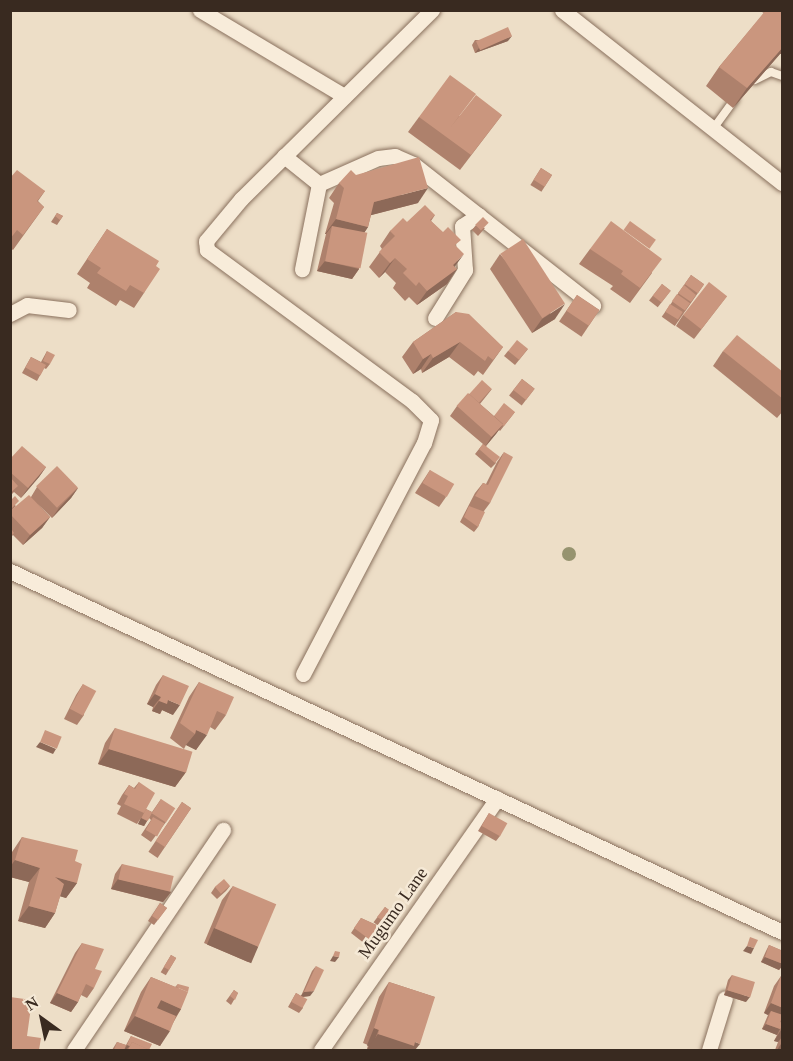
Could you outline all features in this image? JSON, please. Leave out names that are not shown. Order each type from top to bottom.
[{"type":"street","points":[[200,10],[344,96]]},
{"type":"street","points":[[303,674],[424,443],[431,420],[412,401],[207,250],[210,232],[432,10]]},
{"type":"street","points":[[562,10],[783,183]]},
{"type":"street","points":[[284,156],[319,184]]},
{"type":"street","points":[[319,184],[378,158],[395,156],[413,164],[593,305]]},
{"type":"street","points":[[302,269],[319,184]]},
{"type":"street","points":[[435,318],[465,270],[462,226],[478,215]]},
{"type":"street","points":[[10,314],[27,305],[69,309]]},
{"type":"street","points":[[10,571],[783,932]]},
{"type":"street","name":"Mugumo Lane","points":[[321,1050],[497,799]]},
{"type":"street","points":[[74,1050],[223,831]]},
{"type":"street","points":[[709,1050],[725,999]]},
{"type":"lane","points":[[713,129],[736,97],[760,75],[771,72],[783,76]]},
{"type":"building","points":[[766,10],[783,10],[783,47],[747,88],[719,67]]},
{"type":"building","points":[[508,27],[512,36],[480,50],[476,41]]},
{"type":"building","points":[[450,75],[476,94],[450,128],[476,95],[502,115],[471,155],[419,117]]},
{"type":"building","points":[[419,157],[428,188],[374,202],[368,227],[336,219],[344,188],[339,183],[351,170],[356,175]]},
{"type":"building","points":[[541,168],[552,175],[545,187],[534,180]]},
{"type":"building","points":[[17,170],[45,191],[37,201],[44,207],[23,235],[17,230],[10,239],[10,178]]},
{"type":"building","points":[[425,205],[435,215],[430,220],[443,232],[448,227],[461,240],[455,245],[464,254],[453,265],[457,269],[427,291],[419,282],[416,286],[403,273],[407,269],[395,258],[390,263],[379,252],[395,236],[390,231],[403,218],[407,222]]},
{"type":"building","points":[[57,213],[63,216],[60,220],[55,216]]},
{"type":"building","points":[[483,217],[489,223],[481,230],[475,225]]},
{"type":"building","points":[[611,221],[662,259],[640,288],[621,274],[623,271],[590,249]]},
{"type":"building","points":[[630,221],[656,240],[649,249],[624,230]]},
{"type":"building","points":[[332,226],[367,233],[360,268],[325,261]]},
{"type":"building","points":[[107,229],[159,261],[156,266],[160,269],[144,293],[130,285],[126,291],[97,273],[101,268],[87,259]]},
{"type":"building","points":[[523,239],[565,304],[542,318],[500,254]]},
{"type":"building","points":[[691,275],[704,284],[698,293],[685,284]]},
{"type":"building","points":[[709,282],[727,296],[701,329],[683,315]]},
{"type":"building","points":[[662,284],[671,291],[661,303],[653,296]]},
{"type":"building","points":[[684,285],[696,295],[691,302],[678,293]]},
{"type":"building","points":[[677,294],[690,303],[685,311],[672,301]]},
{"type":"building","points":[[577,295],[599,310],[589,326],[566,311]]},
{"type":"building","points":[[670,304],[683,312],[678,320],[665,312]]},
{"type":"building","points":[[456,312],[469,314],[503,347],[493,360],[488,356],[485,361],[460,342],[433,358],[431,354],[423,359],[413,342]]},
{"type":"building","points":[[737,335],[783,372],[783,399],[723,351]]},
{"type":"building","points":[[517,340],[528,349],[519,360],[508,351]]},
{"type":"building","points":[[47,351],[55,355],[50,364],[43,361]]},
{"type":"building","points":[[31,357],[46,365],[40,376],[25,368]]},
{"type":"building","points":[[522,379],[535,389],[526,400],[513,390]]},
{"type":"building","points":[[482,380],[492,389],[479,403],[469,394]]},
{"type":"building","points":[[468,393],[503,424],[492,437],[457,406]]},
{"type":"building","points":[[504,403],[515,412],[504,426],[494,416]]},
{"type":"building","points":[[483,444],[500,457],[495,463],[479,449]]},
{"type":"building","points":[[22,446],[46,467],[28,488],[10,472],[10,459]]},
{"type":"building","points":[[504,452],[513,457],[490,503],[475,496],[483,483],[488,485]]},
{"type":"building","points":[[57,466],[78,488],[57,508],[36,486]]},
{"type":"building","points":[[430,470],[454,484],[447,497],[422,483]]},
{"type":"building","points":[[10,477],[18,486],[10,493]]},
{"type":"building","points":[[29,495],[50,517],[30,535],[10,514],[10,511]]},
{"type":"building","points":[[15,496],[19,501],[11,509],[10,501]]},
{"type":"building","points":[[469,506],[485,512],[478,527],[464,517]]},
{"type":"building","points":[[163,675],[189,686],[180,705],[168,700],[167,704],[159,701],[161,697],[155,694]]},
{"type":"building","points":[[199,682],[234,697],[226,715],[217,711],[207,735],[196,730],[195,734],[180,723]]},
{"type":"building","points":[[83,684],[96,691],[83,716],[70,709]]},
{"type":"building","points":[[115,728],[192,752],[186,773],[109,749]]},
{"type":"building","points":[[45,730],[62,737],[57,749],[40,742]]},
{"type":"building","points":[[139,782],[155,793],[144,813],[124,804],[128,796],[124,794],[129,785],[135,789]]},
{"type":"building","points":[[161,799],[175,808],[166,823],[152,813]]},
{"type":"building","points":[[182,802],[191,808],[165,847],[156,841]]},
{"type":"building","points":[[146,809],[152,812],[148,821],[141,818]]},
{"type":"building","points":[[489,813],[507,823],[500,836],[482,826]]},
{"type":"building","points":[[153,817],[164,823],[157,836],[146,830]]},
{"type":"building","points":[[22,837],[78,850],[75,861],[82,864],[77,883],[55,877],[64,884],[55,913],[29,906],[40,868],[15,860]]},
{"type":"building","points":[[122,864],[174,876],[170,892],[118,880]]},
{"type":"building","points":[[224,879],[230,886],[221,894],[215,887]]},
{"type":"building","points":[[233,886],[276,904],[258,947],[215,928]]},
{"type":"building","points":[[160,903],[167,908],[158,920],[152,916]]},
{"type":"building","points":[[385,907],[389,910],[382,920],[377,917]]},
{"type":"building","points":[[361,918],[383,928],[373,942],[354,928]]},
{"type":"building","points":[[750,937],[758,940],[754,948],[747,946]]},
{"type":"building","points":[[82,943],[104,949],[95,969],[102,971],[94,988],[86,984],[78,1002],[57,993]]},
{"type":"building","points":[[769,945],[783,951],[783,964],[765,957]]},
{"type":"building","points":[[335,951],[340,952],[339,957],[333,956]]},
{"type":"building","points":[[171,955],[176,958],[169,970],[164,967]]},
{"type":"building","points":[[316,966],[324,970],[314,991],[304,992]]},
{"type":"building","points":[[732,975],[755,982],[750,997],[727,990]]},
{"type":"building","points":[[781,976],[783,977],[783,1008],[771,1003]]},
{"type":"building","points":[[151,977],[188,992],[181,1009],[161,1000],[157,1008],[176,1016],[170,1031],[135,1016]]},
{"type":"building","points":[[389,982],[435,997],[420,1044],[415,1042],[414,1046],[378,1034],[379,1030],[374,1028]]},
{"type":"building","points":[[178,984],[189,987],[188,992],[176,987]]},
{"type":"building","points":[[234,990],[238,993],[235,1000],[230,996]]},
{"type":"building","points":[[296,993],[307,999],[303,1008],[291,1002]]},
{"type":"building","points":[[10,997],[32,1000],[27,1036],[41,1038],[39,1050],[10,1050]]},
{"type":"building","points":[[771,1011],[783,1015],[780,1022],[783,1026],[780,1029],[766,1024]]},
{"type":"building","points":[[131,1036],[152,1044],[149,1050],[132,1042],[130,1046],[127,1045]]},
{"type":"building","points":[[117,1042],[126,1045],[124,1050],[114,1050]]},
{"type":"building","points":[[132,1042],[150,1050],[128,1050]]}]
